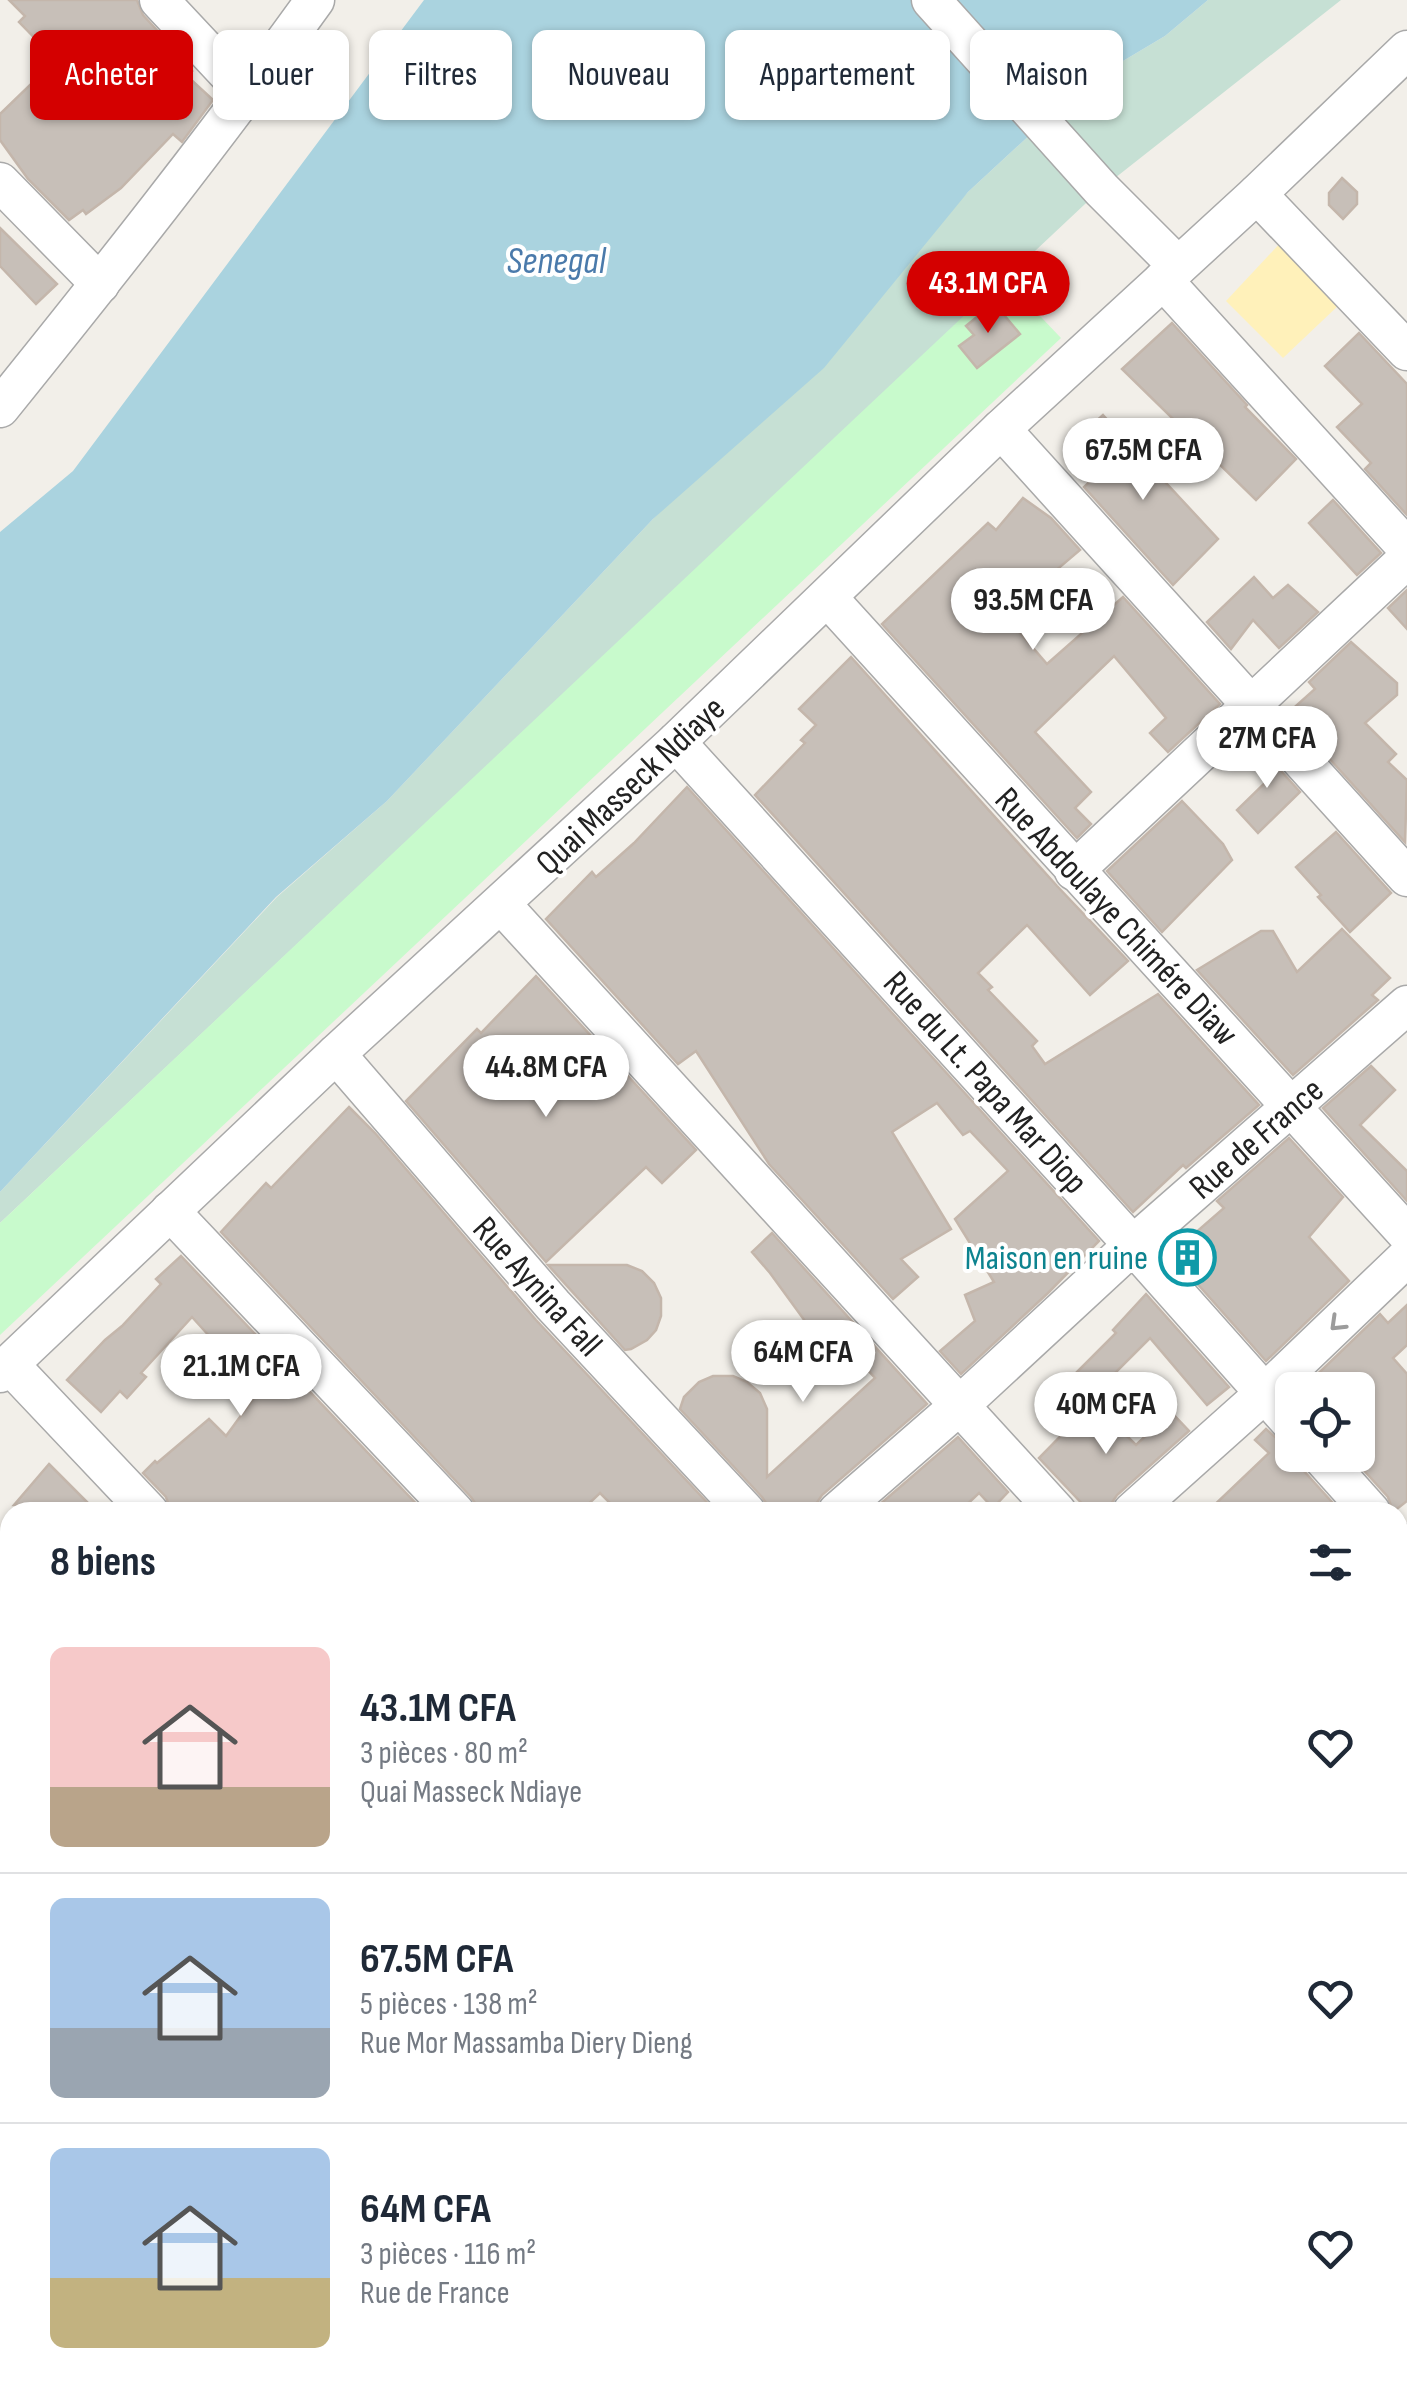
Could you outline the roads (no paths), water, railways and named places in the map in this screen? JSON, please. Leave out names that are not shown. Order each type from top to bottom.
[{"type":"street","points":[[159,0],[213,58]]},
{"type":"street","points":[[293,30],[315,0]]},
{"type":"street","points":[[931,0],[1102,190],[1407,548]]},
{"type":"street","name":"Quai Masseck Ndiaye","points":[[5,1368],[336,1054],[676,742],[1001,429],[1407,50]]},
{"type":"street","points":[[0,408],[227,120]]},
{"type":"street","points":[[0,182],[100,284]]},
{"type":"street","points":[[1257,194],[1407,351]]},
{"type":"street","points":[[1001,429],[1407,877]]},
{"type":"street","points":[[1074,872],[1407,560]]},
{"type":"street","name":"Rue Abdoulaye Chimére Diaw","points":[[828,598],[1407,1234]]},
{"type":"street","name":"Rue du Lt. Papa Mar Diop","points":[[676,742],[1275,1404]]},
{"type":"street","points":[[500,904],[1048,1502]]},
{"type":"street","name":"Rue de France","points":[[848,1502],[1407,1005]]},
{"type":"street","name":"Rue Aynina Fall","points":[[336,1054],[553,1306],[737,1502]]},
{"type":"street","points":[[170,1211],[446,1502]]},
{"type":"street","points":[[1143,1502],[1265,1393],[1407,1257]]},
{"type":"street","points":[[5,1368],[139,1502]]},
{"type":"street","points":[[1336,1472],[1363,1502]]},
{"type":"water","name":"Senegal","points":[[424,0],[1208,0],[1165,36],[1123,61],[1123,30],[970,30],[970,120],[1046,120],[968,192],[824,368],[653,519],[387,801],[276,897],[0,1192],[0,532],[73,471],[335,120],[349,120],[349,101],[369,74],[369,120],[512,120],[512,30],[402,30]]},
{"type":"place","name":"Maison en ruine","points":[[1187,1257]]}]
